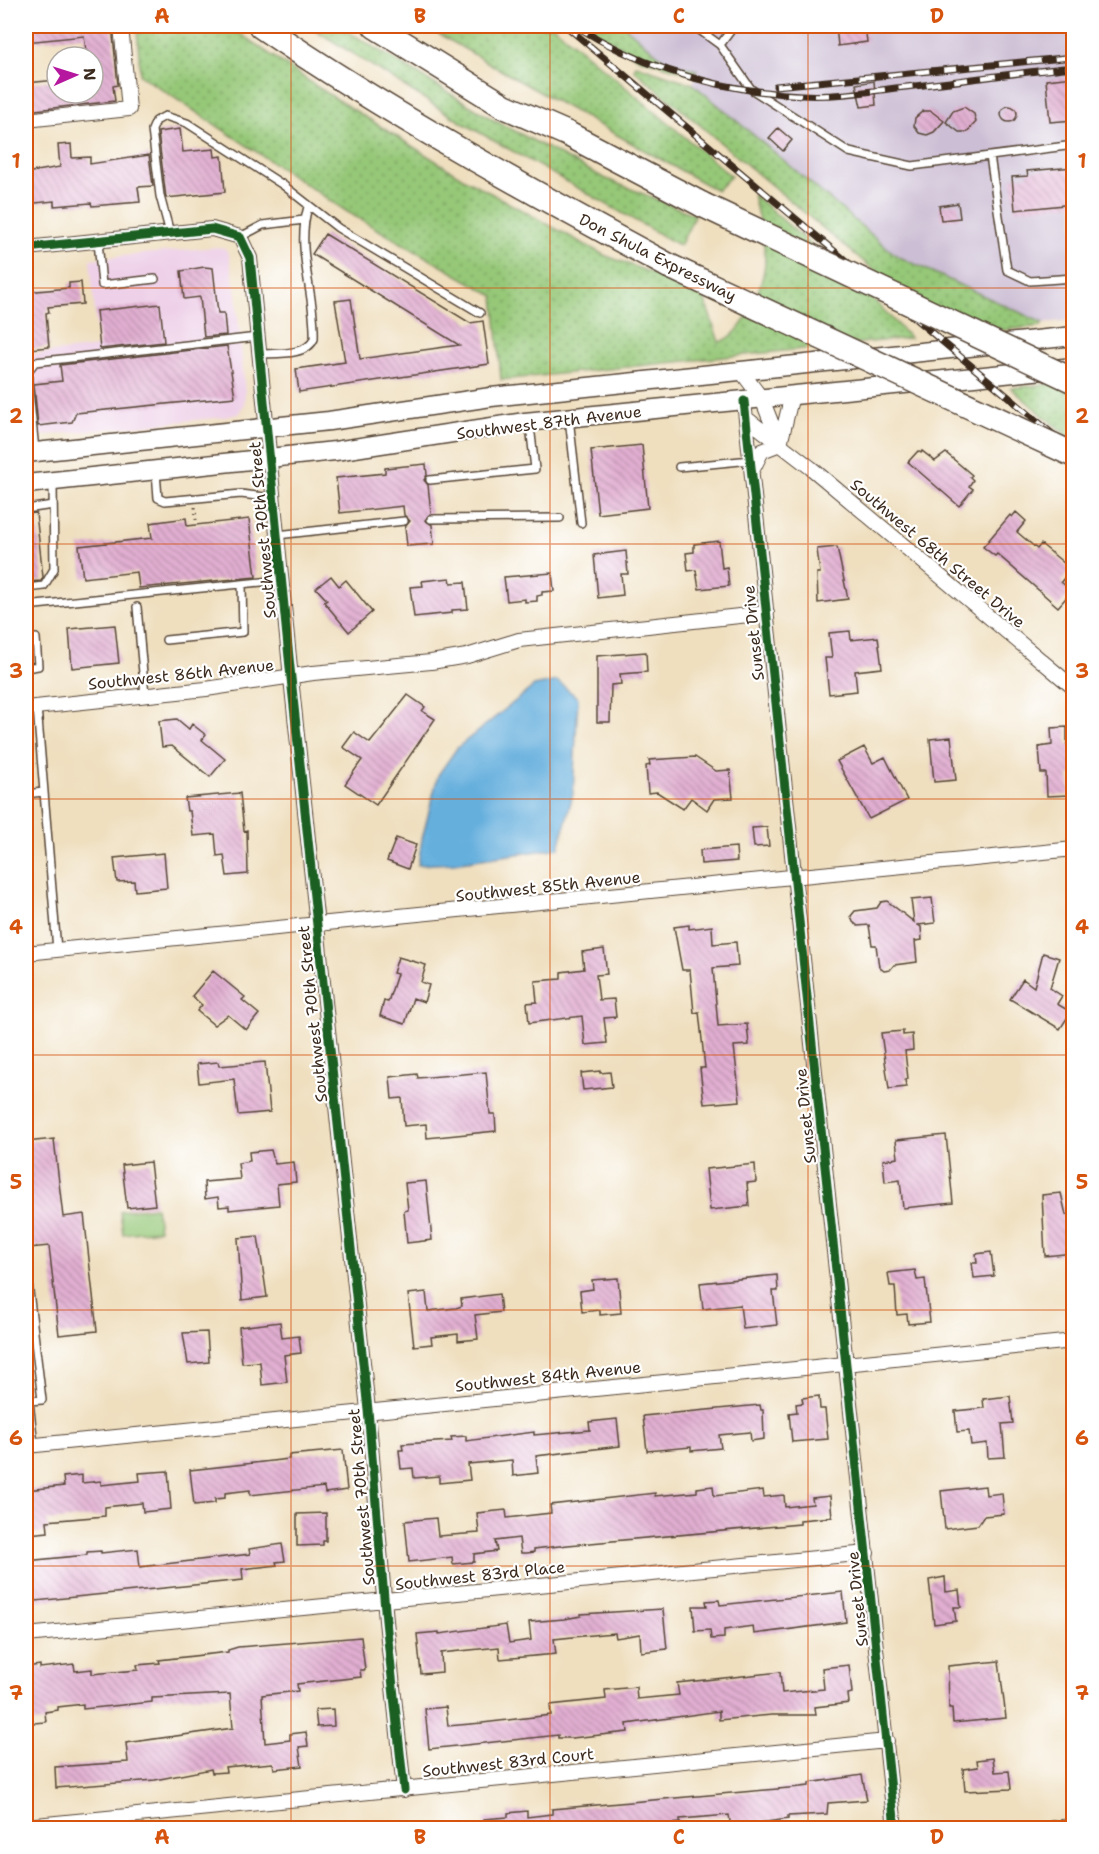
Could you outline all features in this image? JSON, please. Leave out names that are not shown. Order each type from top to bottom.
[{"type":"highway","name":"Don Shula Expressway","points":[[261,26],[318,65],[478,163],[669,266],[1074,455]]},
{"type":"highway","points":[[375,26],[504,106],[568,134],[703,205],[1074,381]]},
{"type":"main road","name":"Southwest 87th Avenue","points":[[30,452],[267,428],[491,397],[1074,336]]},
{"type":"main road","name":"Southwest 87th Avenue","points":[[26,484],[335,451],[525,422],[745,409],[762,399],[792,395],[1074,367]]},
{"type":"main road","points":[[741,371],[745,409]]},
{"type":"main road","points":[[491,397],[516,411],[525,422]]},
{"type":"street","points":[[26,120],[129,110],[121,26]]},
{"type":"street","points":[[26,248],[212,229],[240,237]]},
{"type":"street","name":"Southwest 70th Street","points":[[240,237],[250,258],[405,1790]]},
{"type":"street","name":"Southwest 68th Street Drive","points":[[741,371],[762,399],[780,444]]},
{"type":"street","points":[[752,465],[762,451],[780,444],[792,395]]},
{"type":"street","name":"Southwest 68th Street Drive","points":[[745,409],[780,444],[1074,688]]},
{"type":"street","name":"Sunset Drive","points":[[745,409],[895,1828]]},
{"type":"street","name":"Southwest 86th Avenue","points":[[31,707],[444,661],[533,638],[767,614]]},
{"type":"street","name":"Southwest 85th Avenue","points":[[28,949],[57,950],[1074,849]]},
{"type":"street","name":"Southwest 84th Avenue","points":[[30,1446],[368,1410],[1074,1341]]},
{"type":"street","name":"Southwest 83rd Place","points":[[26,1635],[867,1553]]},
{"type":"street","name":"Southwest 83rd Court","points":[[26,1826],[887,1741]]},
{"type":"street","points":[[1053,1828],[1074,1826]]},
{"type":"lane","points":[[697,26],[720,45],[751,89],[849,152],[912,166],[1074,145]]},
{"type":"lane","points":[[720,45],[734,26]]},
{"type":"lane","points":[[170,233],[160,196],[152,130],[156,121],[165,116],[187,123],[283,185],[308,207],[480,313]]},
{"type":"lane","points":[[990,156],[1007,270],[1030,281],[1074,278]]},
{"type":"lane","points":[[260,354],[302,350],[310,346],[314,339],[304,242],[304,220],[308,207]]},
{"type":"lane","points":[[240,237],[263,225],[304,220]]},
{"type":"lane","points":[[98,241],[102,285],[155,279]]},
{"type":"lane","points":[[30,452],[28,371],[34,362],[258,337]]},
{"type":"lane","points":[[569,418],[581,523]]},
{"type":"lane","points":[[430,480],[535,469],[531,434],[525,422]]},
{"type":"lane","points":[[679,467],[752,465]]},
{"type":"lane","points":[[155,470],[158,498],[165,501],[242,494],[274,498]]},
{"type":"lane","points":[[26,588],[44,585],[54,569],[53,481]]},
{"type":"lane","points":[[26,509],[53,505]]},
{"type":"lane","points":[[431,519],[560,518]]},
{"type":"lane","points":[[277,534],[404,521]]},
{"type":"lane","points":[[26,606],[281,580]]},
{"type":"lane","points":[[166,640],[243,632],[242,584]]},
{"type":"lane","points":[[137,607],[145,695]]},
{"type":"lane","points":[[26,639],[36,638],[38,666],[26,668]]},
{"type":"lane","points":[[31,707],[43,792],[57,950]]},
{"type":"lane","points":[[26,794],[43,792]]},
{"type":"lane","points":[[26,1266],[42,1400],[27,1402],[30,1446]]},
{"type":"path","points":[[195,505],[196,520]]},
{"type":"shaded area","points":[[624,26],[1073,26],[1073,320],[1043,323],[897,256],[693,84],[697,70],[668,63]]},
{"type":"shaded area","points":[[225,248],[229,255],[236,294],[245,392],[244,405],[238,414],[26,437],[26,355],[98,347],[90,259]]},
{"type":"green space","points":[[137,26],[229,26],[319,88],[463,178],[604,255],[702,292],[719,342],[728,338],[745,320],[757,295],[764,270],[765,252],[753,194],[875,301],[910,338],[501,380],[494,296],[349,213],[140,75]]},
{"type":"green space","points":[[309,26],[339,26],[492,119],[604,178],[695,215],[680,246],[461,122]]},
{"type":"green space","points":[[425,26],[553,26],[731,176],[717,190]]},
{"type":"green space","points":[[586,26],[624,26],[668,63],[697,70],[693,74],[640,59]]},
{"type":"green space","points":[[636,65],[693,84],[897,256],[1043,323],[1041,326],[956,335],[834,237],[634,70]]},
{"type":"green space","points":[[1073,381],[1073,441],[1011,388]]},
{"type":"green space","points":[[156,1207],[159,1230],[123,1234],[120,1211]]},
{"type":"water","points":[[557,681],[578,698],[573,794],[559,848],[454,863],[418,865],[438,775],[457,748],[534,686]]},
{"type":"building","points":[[26,26],[112,26],[118,85],[113,86],[115,101],[105,102],[105,45],[85,45],[84,36],[26,42]]},
{"type":"building","points":[[836,26],[865,26],[867,42],[838,46]]},
{"type":"building","points":[[1074,77],[1074,120],[1050,122],[1046,80]]},
{"type":"building","points":[[45,81],[45,105],[79,105],[26,111],[26,83]]},
{"type":"building","points":[[874,81],[876,105],[861,107],[856,84]]},
{"type":"building","points":[[1009,106],[1015,108],[1017,114],[1015,120],[1009,122],[1003,120],[1001,114],[1003,108]]},
{"type":"building","points":[[964,107],[974,114],[976,122],[967,132],[959,132],[946,122],[953,111]]},
{"type":"building","points":[[923,111],[931,111],[944,121],[934,132],[927,135],[919,133],[914,126],[915,118]]},
{"type":"building","points":[[778,128],[792,140],[783,151],[769,138]]},
{"type":"building","points":[[180,129],[183,152],[214,149],[215,157],[222,156],[225,192],[166,198],[158,132]]},
{"type":"building","points":[[71,144],[72,158],[90,157],[90,164],[149,155],[153,186],[138,187],[140,202],[92,206],[91,203],[54,206],[54,201],[26,204],[26,173],[60,167],[58,145]]},
{"type":"building","points":[[1074,167],[1074,204],[1015,210],[1012,177],[1028,176],[1027,171]]},
{"type":"building","points":[[958,203],[960,218],[941,220],[939,206]]},
{"type":"building","points":[[325,234],[470,323],[483,321],[489,364],[299,392],[296,369],[345,362],[335,301],[351,299],[360,359],[459,345],[312,254]]},
{"type":"building","points":[[204,267],[213,268],[218,313],[224,313],[226,335],[204,337],[200,297],[184,299],[181,271]]},
{"type":"building","points":[[81,282],[83,304],[48,307],[49,312],[46,313],[49,347],[30,349],[26,292],[69,288],[69,283]]},
{"type":"building","points":[[160,304],[164,342],[100,349],[96,311]]},
{"type":"building","points":[[227,346],[235,397],[76,413],[72,422],[38,426],[34,384],[62,381],[60,365]]},
{"type":"building","points":[[642,445],[648,508],[598,514],[591,450]]},
{"type":"building","points":[[918,451],[921,453],[922,451],[935,461],[946,453],[972,475],[970,477],[973,480],[969,486],[973,489],[959,506],[908,462]]},
{"type":"building","points":[[426,464],[427,475],[424,480],[428,485],[431,513],[425,520],[432,525],[434,544],[407,546],[405,527],[410,521],[404,515],[403,506],[340,513],[336,478],[385,473],[385,468]]},
{"type":"building","points":[[1016,512],[1026,521],[1017,532],[1037,549],[1041,544],[1071,569],[1061,582],[1072,591],[1058,607],[997,554],[995,556],[983,547],[1010,515],[1012,517]]},
{"type":"building","points":[[36,513],[43,577],[41,581],[26,582],[26,514]]},
{"type":"building","points":[[186,518],[187,526],[249,519],[256,577],[139,588],[137,572],[83,578],[79,546],[152,538],[150,523]]},
{"type":"building","points":[[719,541],[722,568],[727,567],[729,586],[699,589],[696,570],[688,571],[686,553],[694,552],[694,544]]},
{"type":"building","points":[[837,547],[848,599],[818,603],[817,573],[820,573],[817,549]]},
{"type":"building","points":[[626,551],[628,574],[621,574],[623,595],[598,598],[594,555]]},
{"type":"building","points":[[552,573],[554,591],[542,592],[542,595],[537,596],[537,601],[525,602],[525,599],[507,601],[504,577]]},
{"type":"building","points":[[331,576],[339,586],[346,580],[372,612],[349,632],[324,602],[327,600],[316,588]]},
{"type":"building","points":[[450,578],[451,583],[465,582],[468,609],[414,617],[410,587],[423,586],[422,581]]},
{"type":"building","points":[[115,625],[119,663],[72,668],[69,629]]},
{"type":"building","points":[[850,631],[851,640],[878,637],[882,668],[855,671],[857,691],[829,694],[825,658],[832,658],[829,633]]},
{"type":"building","points":[[646,652],[647,672],[620,674],[621,684],[611,685],[610,722],[597,722],[597,656]]},
{"type":"building","points":[[408,695],[425,707],[422,711],[435,719],[376,805],[345,784],[362,760],[343,747],[354,732],[370,743]]},
{"type":"building","points":[[177,719],[189,729],[192,724],[206,735],[202,740],[225,759],[210,777],[172,746],[162,747],[159,721]]},
{"type":"building","points":[[1067,727],[1067,744],[1073,744],[1074,751],[1072,775],[1069,775],[1070,795],[1047,796],[1046,773],[1041,773],[1039,747],[1052,745],[1051,728]]},
{"type":"building","points":[[951,737],[956,780],[934,782],[930,739]]},
{"type":"building","points":[[864,747],[873,763],[885,757],[907,800],[869,819],[837,761]]},
{"type":"building","points":[[695,757],[716,771],[730,770],[733,798],[714,799],[707,810],[691,798],[683,809],[657,792],[648,793],[646,766],[650,765],[649,760]]},
{"type":"building","points":[[240,793],[244,831],[247,830],[248,874],[227,876],[224,855],[217,856],[215,834],[193,836],[190,811],[187,811],[185,798]]},
{"type":"building","points":[[767,827],[769,846],[754,847],[752,828]]},
{"type":"building","points":[[396,838],[416,845],[408,869],[387,861]]},
{"type":"building","points":[[736,847],[737,861],[701,864],[700,850]]},
{"type":"building","points":[[164,853],[167,888],[135,891],[134,881],[117,882],[114,858]]},
{"type":"building","points":[[932,898],[935,923],[918,925],[921,927],[922,940],[915,941],[917,962],[894,965],[890,970],[884,971],[879,967],[876,945],[872,945],[869,925],[858,926],[853,922],[851,916],[855,911],[877,908],[881,902],[887,901],[914,922],[911,900]]},
{"type":"building","points":[[689,925],[689,929],[712,926],[713,944],[736,942],[738,966],[713,968],[718,1026],[747,1024],[749,1045],[734,1046],[740,1101],[704,1104],[700,1068],[705,1068],[699,1012],[694,1013],[690,970],[682,970],[674,927]]},
{"type":"building","points":[[604,949],[607,974],[596,975],[599,1000],[614,999],[616,1017],[604,1018],[607,1043],[585,1045],[582,1016],[529,1023],[527,1003],[537,1002],[535,981],[561,979],[561,972],[584,969],[582,952]]},
{"type":"building","points":[[1043,953],[1059,958],[1050,988],[1062,996],[1057,1004],[1071,1012],[1060,1029],[1010,999],[1023,979],[1034,987]]},
{"type":"building","points":[[398,957],[426,965],[421,982],[429,985],[424,1002],[413,998],[405,1024],[380,1016],[384,1001],[388,1002],[397,974],[393,973]]},
{"type":"building","points":[[213,971],[245,997],[242,1000],[259,1014],[246,1030],[228,1015],[214,1025],[197,1011],[202,1005],[192,996]]},
{"type":"building","points":[[903,1031],[903,1035],[912,1034],[913,1050],[905,1051],[908,1079],[905,1079],[906,1087],[889,1089],[881,1033]]},
{"type":"building","points":[[218,1062],[219,1066],[265,1062],[270,1112],[238,1115],[234,1079],[199,1083],[197,1064]]},
{"type":"building","points":[[600,1071],[600,1073],[610,1072],[612,1087],[583,1090],[581,1073]]},
{"type":"building","points":[[486,1072],[490,1114],[495,1114],[496,1131],[427,1138],[426,1124],[404,1126],[402,1098],[392,1099],[390,1077],[417,1074],[418,1078]]},
{"type":"building","points":[[946,1135],[953,1203],[903,1208],[900,1180],[885,1182],[883,1160],[898,1158],[896,1140]]},
{"type":"building","points":[[54,1139],[63,1217],[84,1214],[97,1331],[59,1335],[49,1246],[29,1248],[26,1219],[26,1142]]},
{"type":"building","points":[[271,1150],[275,1164],[294,1162],[296,1182],[277,1184],[279,1205],[229,1210],[229,1206],[219,1207],[218,1197],[205,1199],[204,1182],[240,1179],[238,1163],[250,1161],[249,1152]]},
{"type":"building","points":[[150,1162],[155,1205],[127,1208],[122,1165]]},
{"type":"building","points":[[755,1164],[756,1182],[747,1183],[749,1206],[710,1210],[706,1169]]},
{"type":"building","points":[[426,1181],[432,1240],[407,1243],[404,1211],[408,1210],[405,1183]]},
{"type":"building","points":[[1061,1193],[1066,1215],[1074,1214],[1074,1253],[1045,1256],[1042,1195]]},
{"type":"building","points":[[258,1236],[267,1297],[242,1300],[238,1238]]},
{"type":"building","points":[[991,1252],[994,1276],[974,1278],[972,1263],[977,1263],[976,1254]]},
{"type":"building","points":[[915,1270],[917,1280],[925,1279],[930,1322],[908,1324],[907,1314],[897,1315],[895,1286],[890,1286],[888,1273]]},
{"type":"building","points":[[777,1275],[778,1291],[773,1291],[777,1325],[743,1329],[740,1305],[703,1309],[700,1283]]},
{"type":"building","points":[[618,1278],[621,1313],[600,1315],[600,1310],[582,1312],[580,1291],[593,1289],[592,1280]]},
{"type":"building","points":[[426,1292],[428,1311],[462,1306],[461,1299],[499,1294],[501,1312],[475,1315],[478,1339],[458,1341],[458,1334],[431,1337],[432,1344],[414,1346],[408,1294]]},
{"type":"building","points":[[280,1322],[282,1338],[299,1336],[301,1353],[284,1355],[287,1382],[262,1385],[260,1362],[242,1363],[239,1327]]},
{"type":"building","points":[[207,1332],[209,1362],[188,1364],[183,1333]]},
{"type":"building","points":[[819,1396],[820,1409],[825,1409],[828,1439],[792,1442],[789,1413],[797,1412],[796,1404],[803,1403],[802,1398]]},
{"type":"building","points":[[1010,1396],[1013,1423],[1002,1424],[1005,1457],[988,1458],[987,1443],[971,1445],[969,1431],[957,1432],[955,1411],[984,1408],[983,1399]]},
{"type":"building","points":[[760,1405],[763,1410],[764,1439],[751,1441],[750,1432],[719,1435],[721,1448],[691,1451],[691,1447],[647,1451],[643,1416]]},
{"type":"building","points":[[617,1419],[620,1446],[536,1456],[538,1473],[513,1476],[512,1460],[468,1464],[470,1480],[439,1483],[439,1476],[414,1478],[413,1468],[401,1469],[399,1450],[403,1450],[402,1444],[452,1441],[451,1437],[466,1436],[466,1441],[534,1432],[534,1435],[590,1430],[589,1422]]},
{"type":"building","points":[[343,1450],[347,1490],[325,1493],[324,1487],[250,1495],[250,1490],[225,1493],[225,1498],[215,1499],[215,1503],[194,1505],[190,1470],[289,1459],[289,1455]]},
{"type":"building","points":[[168,1471],[171,1509],[143,1512],[142,1503],[105,1507],[105,1516],[47,1521],[48,1532],[29,1534],[26,1523],[26,1490],[64,1486],[63,1477],[82,1475],[82,1483],[101,1481],[101,1485],[140,1481],[139,1473]]},
{"type":"building","points":[[713,1486],[714,1496],[763,1490],[764,1497],[784,1495],[785,1507],[813,1504],[812,1498],[830,1496],[832,1517],[800,1520],[800,1524],[568,1545],[534,1549],[534,1552],[527,1553],[521,1553],[519,1538],[495,1541],[497,1551],[474,1554],[474,1562],[453,1564],[452,1557],[409,1562],[405,1521],[436,1518],[438,1536],[479,1533],[477,1513],[506,1510],[507,1518],[551,1513],[550,1505],[655,1493],[655,1496],[697,1492],[697,1488]]},
{"type":"building","points":[[985,1486],[986,1495],[1002,1493],[1004,1514],[984,1516],[978,1525],[945,1529],[941,1491]]},
{"type":"building","points":[[326,1513],[326,1541],[323,1541],[323,1545],[297,1546],[297,1514]]},
{"type":"building","points":[[282,1544],[285,1561],[276,1562],[277,1565],[242,1569],[243,1580],[26,1602],[26,1561],[87,1555],[87,1552],[101,1551],[101,1553],[138,1549],[140,1567],[250,1554],[249,1549]]},
{"type":"building","points":[[945,1577],[946,1592],[959,1590],[961,1607],[954,1607],[956,1621],[934,1624],[929,1580]]},
{"type":"building","points":[[843,1592],[846,1622],[754,1634],[753,1626],[724,1630],[724,1638],[711,1639],[710,1630],[695,1631],[693,1606],[707,1606],[706,1601],[719,1600],[720,1605]]},
{"type":"building","points":[[663,1609],[667,1649],[641,1652],[640,1634],[616,1638],[615,1633],[602,1634],[554,1639],[556,1654],[500,1659],[499,1647],[441,1653],[442,1672],[421,1674],[417,1634],[439,1632],[439,1634],[506,1625],[509,1643],[531,1640],[529,1622],[564,1619],[581,1616],[581,1614]]},
{"type":"building","points":[[361,1637],[365,1670],[360,1670],[361,1677],[297,1684],[298,1691],[262,1695],[265,1743],[290,1740],[290,1734],[306,1732],[308,1746],[299,1747],[302,1766],[274,1769],[273,1763],[225,1767],[226,1772],[212,1773],[211,1769],[155,1780],[56,1788],[55,1767],[128,1762],[126,1743],[233,1728],[230,1694],[152,1698],[152,1702],[83,1709],[83,1704],[58,1707],[58,1710],[45,1712],[46,1722],[33,1723],[31,1709],[26,1710],[26,1667],[40,1665],[40,1668],[74,1664],[75,1671],[92,1669],[92,1674],[138,1670],[137,1665],[160,1663],[159,1660],[228,1652],[238,1647]]},
{"type":"building","points":[[999,1661],[1006,1718],[953,1723],[952,1708],[949,1708],[948,1666]]},
{"type":"building","points":[[849,1665],[852,1693],[848,1694],[849,1703],[815,1707],[816,1715],[772,1715],[719,1720],[719,1711],[627,1724],[628,1732],[572,1738],[558,1738],[558,1735],[429,1749],[425,1709],[446,1707],[448,1726],[482,1723],[551,1715],[550,1705],[606,1699],[605,1690],[636,1687],[637,1699],[679,1695],[677,1683],[780,1672],[782,1693],[824,1689],[822,1668]]},
{"type":"building","points":[[333,1709],[334,1726],[317,1727],[315,1710]]},
{"type":"building","points":[[993,1758],[995,1772],[1009,1771],[1011,1789],[965,1791],[963,1769],[978,1767],[977,1760]]},
{"type":"building","points":[[862,1775],[867,1800],[828,1803],[827,1814],[788,1816],[788,1819],[760,1823],[760,1828],[731,1828],[729,1815],[680,1819],[680,1823],[652,1826],[652,1828],[484,1828],[484,1819],[508,1817],[508,1813],[527,1811],[527,1817],[552,1814],[552,1809],[800,1787],[809,1786],[809,1783]]},
{"type":"railway","points":[[566,26],[1074,452]]},
{"type":"railway","points":[[576,26],[656,66],[712,83],[771,93],[848,94],[1074,67]]},
{"type":"railway","points":[[776,86],[1074,57]]},
{"type":"cycle path","points":[[26,248],[212,229],[240,237],[250,258],[291,678],[368,1410],[386,1621],[404,1790]]},
{"type":"cycle path","points":[[744,401],[895,1828]]}]
